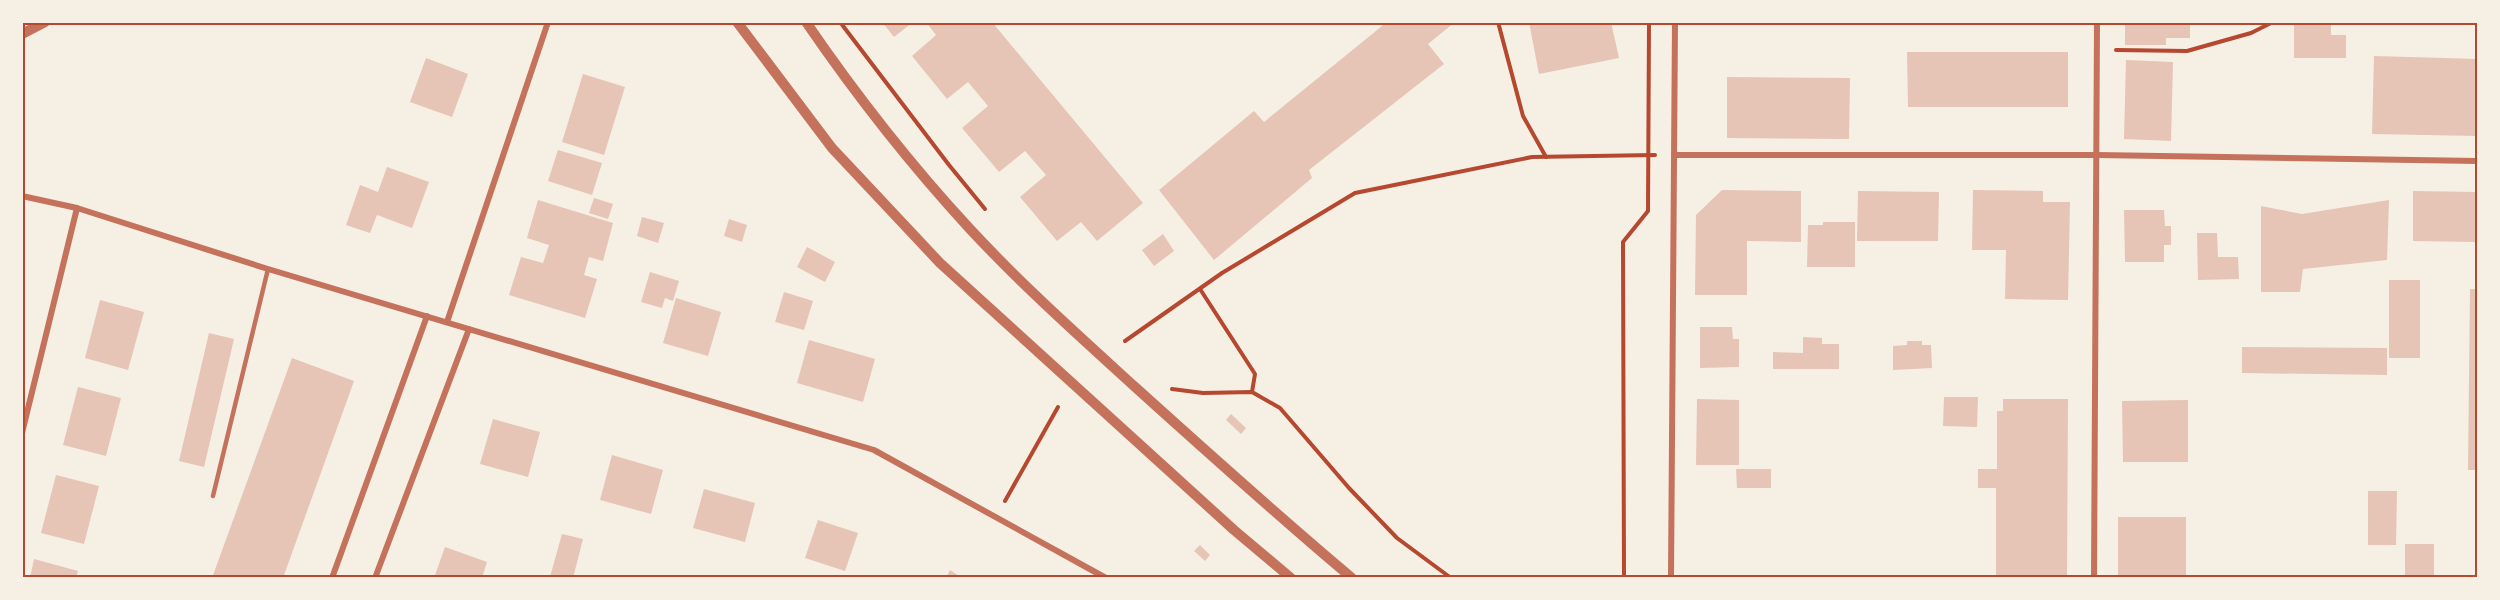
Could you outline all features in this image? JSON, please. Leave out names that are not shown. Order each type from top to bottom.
[{"type":"street","points":[[22,34],[45,22]]},
{"type":"street","points":[[447,322],[548,22]]},
{"type":"street","points":[[737,22],[831,148],[940,263],[1234,530],[1291,578]]},
{"type":"street","points":[[806,22],[852,89],[970,229],[1039,299],[1217,461],[1352,578]]},
{"type":"street","points":[[1671,578],[1675,22]]},
{"type":"street","points":[[2094,578],[2097,22]]},
{"type":"street","points":[[1675,155],[2097,155],[2478,161]]},
{"type":"street","points":[[22,196],[32,196],[77,208],[268,269],[874,450],[1106,578]]},
{"type":"street","points":[[22,433],[77,208]]},
{"type":"street","points":[[332,578],[427,316]]},
{"type":"street","points":[[375,578],[469,329]]},
{"type":"street","points":[[1090,578],[1095,571]]},
{"type":"lane","points":[[213,496],[268,269]]},
{"type":"path","points":[[840,22],[949,165],[992,217]]},
{"type":"path","points":[[1498,22],[1523,116],[1546,157]]},
{"type":"path","points":[[1624,578],[1623,242],[1648,211],[1649,22]]},
{"type":"path","points":[[2097,50],[2187,51],[2251,33],[2268,27],[2273,22]]},
{"type":"path","points":[[1125,341],[1222,273],[1355,193],[1532,157],[1675,155]]},
{"type":"path","points":[[1200,289],[1255,374],[1252,392]]},
{"type":"path","points":[[1167,387],[1177,391],[1203,393],[1252,392],[1280,408],[1342,480],[1397,538],[1451,578]]},
{"type":"path","points":[[995,517],[1058,407]]},
{"type":"building","points":[[882,22],[913,22],[894,37]]},
{"type":"building","points":[[926,22],[992,22],[1143,203],[1097,241],[1081,222],[1057,241],[1020,197],[1046,175],[1025,151],[999,172],[962,128],[988,106],[968,82],[947,99],[912,56],[936,35]]},
{"type":"building","points":[[1387,22],[1455,22],[1428,44],[1444,64],[1309,170],[1312,178],[1214,260],[1159,190],[1254,111],[1264,122]]},
{"type":"building","points":[[1529,22],[1611,22],[1619,58],[1539,74]]},
{"type":"building","points":[[2125,22],[2190,22],[2190,38],[2166,38],[2166,45],[2125,45]]},
{"type":"building","points":[[2294,22],[2331,22],[2331,35],[2346,35],[2346,58],[2294,58]]},
{"type":"building","points":[[1907,52],[2068,52],[2068,107],[1908,107]]},
{"type":"building","points":[[2374,56],[2478,59],[2478,136],[2372,134]]},
{"type":"building","points":[[426,58],[468,74],[452,117],[410,102]]},
{"type":"building","points":[[2126,60],[2173,62],[2171,141],[2124,139]]},
{"type":"building","points":[[583,74],[625,87],[604,155],[562,142]]},
{"type":"building","points":[[1727,77],[1850,78],[1849,139],[1727,138]]},
{"type":"building","points":[[558,150],[602,163],[592,195],[548,181]]},
{"type":"building","points":[[387,167],[429,182],[412,228],[377,215],[370,233],[346,225],[360,185],[378,192]]},
{"type":"building","points":[[1722,190],[1801,191],[1801,242],[1747,241],[1747,295],[1695,295],[1696,215]]},
{"type":"building","points":[[1973,190],[2043,191],[2043,202],[2070,202],[2068,300],[2005,299],[2006,250],[1972,250]]},
{"type":"building","points":[[1858,191],[1939,192],[1938,241],[1857,241]]},
{"type":"building","points":[[2413,191],[2478,192],[2478,242],[2413,241]]},
{"type":"building","points":[[594,198],[613,204],[608,219],[589,213]]},
{"type":"building","points":[[538,200],[613,223],[603,261],[589,257],[584,275],[597,279],[585,318],[509,295],[521,257],[543,263],[549,245],[527,238]]},
{"type":"building","points":[[2389,200],[2387,260],[2303,269],[2300,292],[2261,292],[2261,206],[2302,214]]},
{"type":"building","points":[[2124,210],[2164,210],[2165,226],[2171,226],[2171,245],[2164,245],[2164,262],[2125,262]]},
{"type":"building","points":[[642,217],[664,223],[658,243],[637,236]]},
{"type":"building","points":[[729,219],[747,225],[742,242],[724,236]]},
{"type":"building","points":[[1823,222],[1855,222],[1855,267],[1807,267],[1808,225],[1823,225]]},
{"type":"building","points":[[2197,233],[2217,233],[2218,257],[2238,257],[2239,279],[2198,280]]},
{"type":"building","points":[[1163,234],[1174,251],[1154,266],[1142,250]]},
{"type":"building","points":[[807,247],[835,262],[825,282],[797,267]]},
{"type":"building","points":[[650,272],[679,281],[673,301],[665,298],[662,308],[641,302]]},
{"type":"building","points":[[2389,280],[2420,280],[2420,358],[2389,358]]},
{"type":"building","points":[[2470,289],[2478,289],[2478,470],[2468,470]]},
{"type":"building","points":[[784,292],[813,301],[804,330],[775,322]]},
{"type":"building","points":[[676,298],[721,312],[708,356],[663,343]]},
{"type":"building","points":[[100,300],[144,312],[128,370],[85,358]]},
{"type":"building","points":[[1700,327],[1732,327],[1733,339],[1739,339],[1739,367],[1700,368]]},
{"type":"building","points":[[209,333],[234,339],[204,467],[179,461]]},
{"type":"building","points":[[1803,337],[1822,338],[1822,344],[1839,344],[1839,369],[1773,369],[1773,352],[1803,353]]},
{"type":"building","points":[[809,340],[875,359],[863,402],[797,383]]},
{"type":"building","points":[[1907,341],[1922,341],[1922,345],[1931,345],[1932,368],[1893,370],[1893,346],[1907,345]]},
{"type":"building","points":[[2242,347],[2387,348],[2387,375],[2242,373]]},
{"type":"building","points":[[292,358],[354,381],[283,578],[212,578]]},
{"type":"building","points":[[78,387],[121,398],[106,456],[63,445]]},
{"type":"building","points":[[1944,397],[1978,397],[1977,427],[1943,426]]},
{"type":"building","points":[[1697,399],[1739,400],[1739,465],[1696,465]]},
{"type":"building","points":[[2003,399],[2068,399],[2067,578],[1996,578],[1996,488],[1978,488],[1978,469],[1997,469],[1997,411],[2003,411]]},
{"type":"building","points":[[2188,400],[2188,462],[2123,462],[2122,401]]},
{"type":"building","points":[[1231,414],[1246,428],[1241,434],[1226,420]]},
{"type":"building","points":[[493,419],[540,432],[528,477],[480,464]]},
{"type":"building","points":[[612,455],[663,470],[651,514],[600,500]]},
{"type":"building","points":[[1736,469],[1771,469],[1771,488],[1737,488]]},
{"type":"building","points":[[56,475],[99,486],[84,544],[41,533]]},
{"type":"building","points":[[704,489],[755,503],[745,542],[693,528]]},
{"type":"building","points":[[2368,491],[2397,491],[2396,545],[2368,545]]},
{"type":"building","points":[[2118,517],[2186,517],[2186,578],[2118,578]]},
{"type":"building","points":[[818,520],[858,533],[845,571],[805,558]]},
{"type":"building","points":[[562,534],[583,539],[573,578],[550,577]]},
{"type":"building","points":[[2405,544],[2434,544],[2434,578],[2405,578]]},
{"type":"building","points":[[1200,545],[1210,555],[1205,561],[1194,551]]},
{"type":"building","points":[[445,547],[487,562],[482,578],[434,578]]},
{"type":"building","points":[[34,559],[78,571],[76,578],[30,578]]},
{"type":"building","points":[[950,570],[962,578],[946,578]]}]
